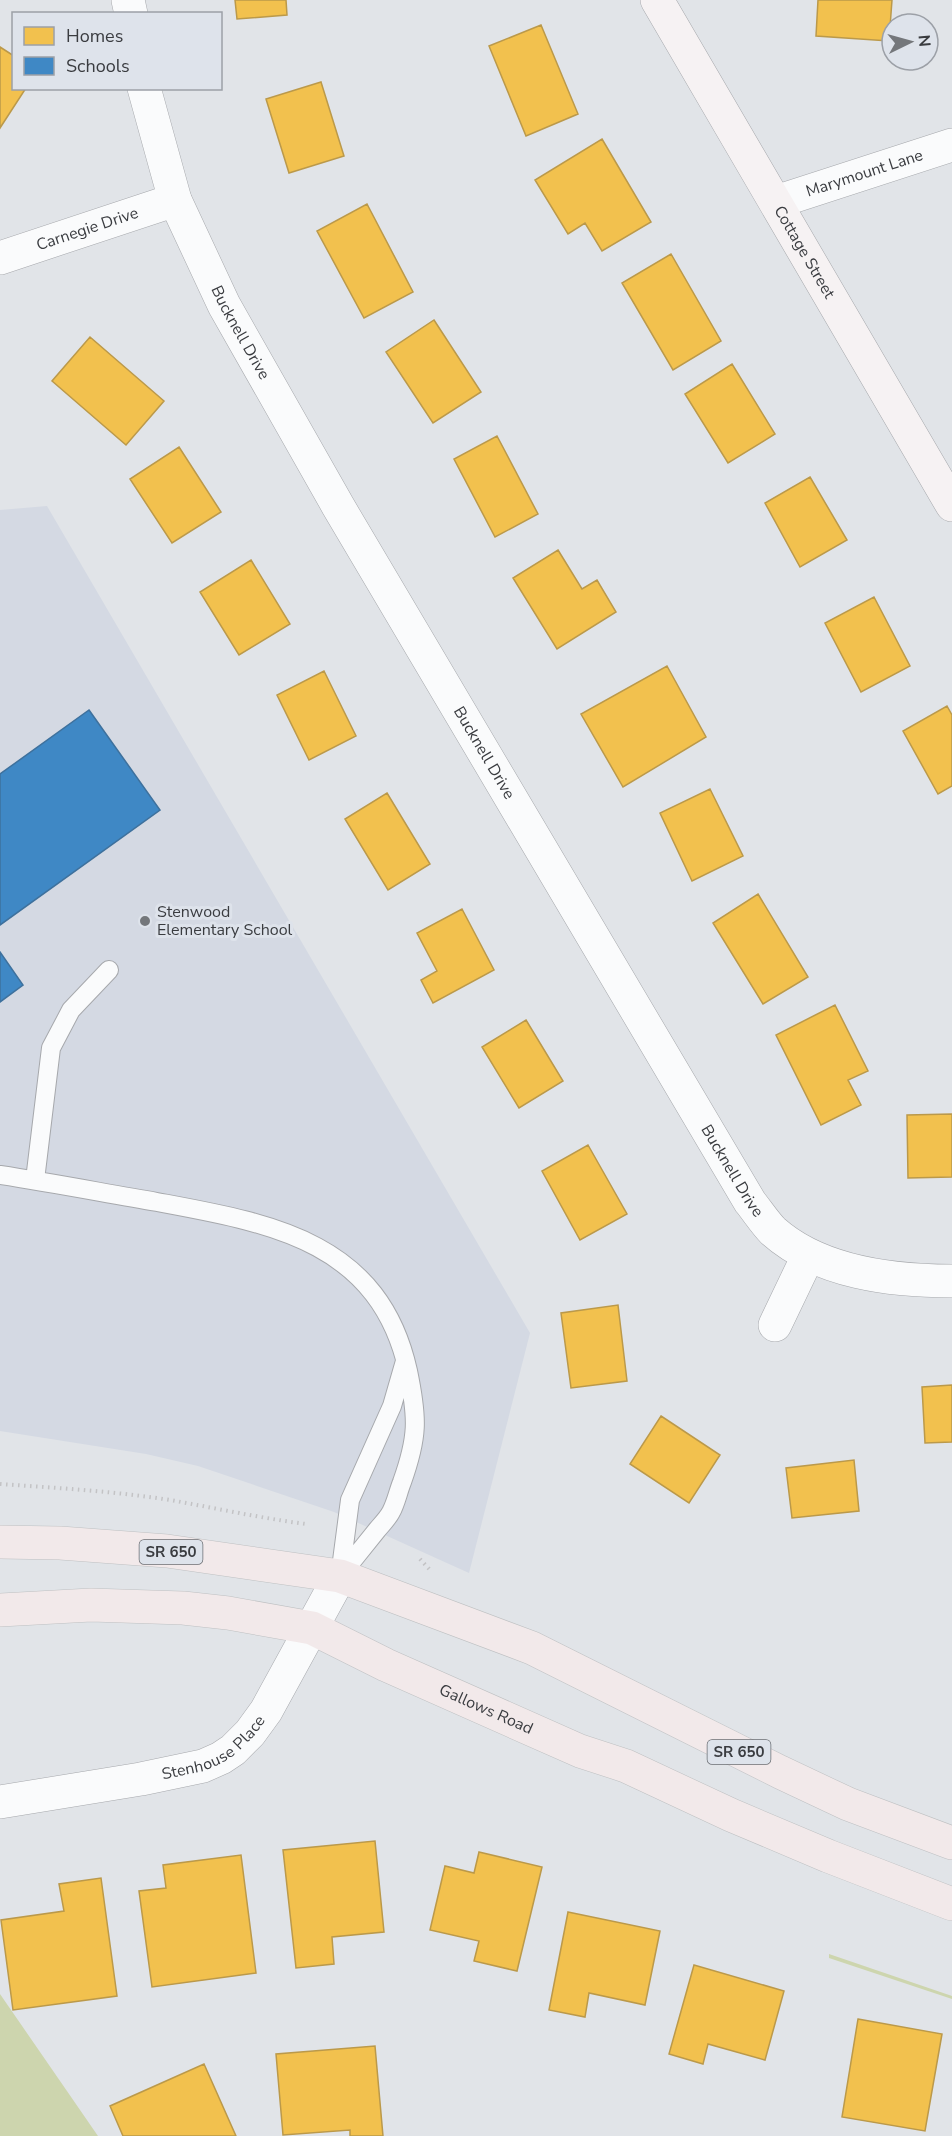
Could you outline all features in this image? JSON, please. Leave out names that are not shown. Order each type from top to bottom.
[{"type":"main road","name":"SR 650","points":[[0,1542],[60,1543],[167,1551],[340,1576],[532,1648],[848,1804],[952,1843]]},
{"type":"main road","name":"Gallows Road","points":[[0,1610],[91,1605],[183,1608],[228,1612],[312,1628],[387,1665],[580,1750],[626,1766],[731,1815],[828,1856],[952,1904]]},
{"type":"street","name":"Cottage Street","points":[[657,0],[952,505]]},
{"type":"street","name":"Bucknell Drive","points":[[145,90],[175,200],[224,305],[338,506],[750,1202],[773,1231],[808,1256],[846,1270],[924,1281],[952,1281]]},
{"type":"street","name":"Marymount Lane","points":[[777,202],[952,145]]},
{"type":"street","name":"Carnegie Drive","points":[[0,258],[175,200]]},
{"type":"street","points":[[775,1325],[808,1256]]},
{"type":"street","name":"Stenhouse Place","points":[[0,1802],[141,1779],[203,1766],[221,1758],[250,1733],[266,1711],[340,1576]]},
{"type":"lane","points":[[35,1180],[51,1048],[71,1010],[109,970]]},
{"type":"lane","points":[[0,1175],[249,1221],[313,1244],[355,1273],[369,1287],[395,1330],[405,1359],[416,1418],[412,1455],[391,1513],[340,1576]]},
{"type":"lane","points":[[340,1576],[350,1500],[392,1406],[405,1359]]},
{"type":"path","points":[[0,1484],[106,1492],[306,1524]]},
{"type":"shaded area","name":"Stenwood Elementary School","points":[[47,506],[530,1333],[469,1573],[334,1512],[198,1466],[146,1454],[0,1431],[0,510]]},
{"type":"green space","points":[[829,1954],[952,1996],[952,1999],[829,1958]]},
{"type":"green space","points":[[0,1994],[98,2136],[0,2136]]},
{"type":"building: Homes","points":[[235,0],[286,0],[287,15],[237,19]]},
{"type":"building: Homes","points":[[818,0],[892,0],[891,12],[880,12],[880,40],[816,36]]},
{"type":"building: Homes","points":[[541,25],[578,114],[526,136],[489,46]]},
{"type":"building: Homes","points":[[0,47],[12,55],[12,90],[25,90],[0,128]]},
{"type":"building: Homes","points":[[321,82],[344,156],[289,173],[266,99]]},
{"type":"building: Homes","points":[[602,139],[651,222],[602,251],[585,223],[568,234],[535,180]]},
{"type":"building: Homes","points":[[367,204],[413,292],[364,318],[317,231]]},
{"type":"building: Homes","points":[[671,254],[721,341],[673,370],[622,283]]},
{"type":"building: Homes","points":[[434,320],[481,392],[433,423],[386,352]]},
{"type":"building: Homes","points":[[90,337],[164,401],[126,445],[52,381]]},
{"type":"building: Homes","points":[[732,364],[775,434],[728,463],[685,394]]},
{"type":"building: Homes","points":[[497,436],[538,514],[495,537],[454,459]]},
{"type":"building: Homes","points":[[179,447],[221,512],[172,543],[130,479]]},
{"type":"building: Homes","points":[[810,477],[847,540],[800,567],[765,503]]},
{"type":"building: Homes","points":[[558,550],[582,589],[597,580],[616,612],[557,649],[513,578]]},
{"type":"building: Homes","points":[[251,560],[290,624],[239,655],[200,592]]},
{"type":"building: Homes","points":[[874,597],[910,666],[861,692],[825,623]]},
{"type":"building: Homes","points":[[667,666],[706,737],[623,787],[581,714]]},
{"type":"building: Homes","points":[[324,671],[356,736],[309,760],[277,695]]},
{"type":"building: Homes","points":[[947,706],[952,715],[952,786],[938,794],[903,731]]},
{"type":"building: Homes","points":[[710,789],[743,856],[692,881],[660,813]]},
{"type":"building: Homes","points":[[387,793],[430,864],[388,890],[345,819]]},
{"type":"building: Homes","points":[[758,894],[808,977],[763,1004],[713,923]]},
{"type":"building: Homes","points":[[462,909],[494,970],[433,1003],[421,980],[437,971],[417,933]]},
{"type":"building: Homes","points":[[835,1005],[868,1071],[848,1080],[861,1105],[821,1125],[776,1035]]},
{"type":"building: Homes","points":[[526,1020],[563,1081],[519,1108],[482,1047]]},
{"type":"building: Homes","points":[[952,1114],[952,1177],[908,1178],[907,1115]]},
{"type":"building: Homes","points":[[588,1145],[627,1214],[580,1240],[542,1171]]},
{"type":"building: Homes","points":[[618,1305],[627,1381],[571,1388],[561,1313]]},
{"type":"building: Homes","points":[[952,1385],[952,1442],[925,1443],[922,1387]]},
{"type":"building: Homes","points":[[661,1416],[720,1455],[689,1503],[630,1464]]},
{"type":"building: Homes","points":[[854,1460],[859,1511],[792,1518],[786,1468]]},
{"type":"building: Homes","points":[[375,1841],[384,1932],[332,1937],[334,1964],[296,1968],[283,1850]]},
{"type":"building: Homes","points":[[479,1852],[542,1867],[517,1971],[474,1961],[479,1941],[430,1930],[445,1866],[474,1873]]},
{"type":"building: Homes","points":[[241,1855],[256,1973],[152,1987],[139,1891],[166,1888],[163,1865]]},
{"type":"building: Homes","points":[[101,1878],[117,1996],[13,2010],[1,1920],[64,1911],[59,1884]]},
{"type":"building: Homes","points":[[568,1912],[660,1931],[645,2005],[589,1993],[585,2017],[549,2010]]},
{"type":"building: Homes","points":[[694,1965],[784,1991],[765,2060],[708,2044],[703,2064],[669,2054]]},
{"type":"building: Homes","points":[[858,2019],[942,2034],[925,2131],[842,2117]]},
{"type":"building: Homes","points":[[375,2046],[383,2136],[350,2136],[350,2130],[283,2135],[276,2054]]},
{"type":"building: Homes","points":[[204,2064],[236,2136],[123,2136],[110,2106]]},
{"type":"building: Schools","points":[[89,710],[160,810],[0,925],[0,774]]},
{"type":"building: Schools","points":[[0,952],[23,985],[0,1002]]},
{"type":"place","name":"Stenwood Elementary School","points":[[145,921]]}]
